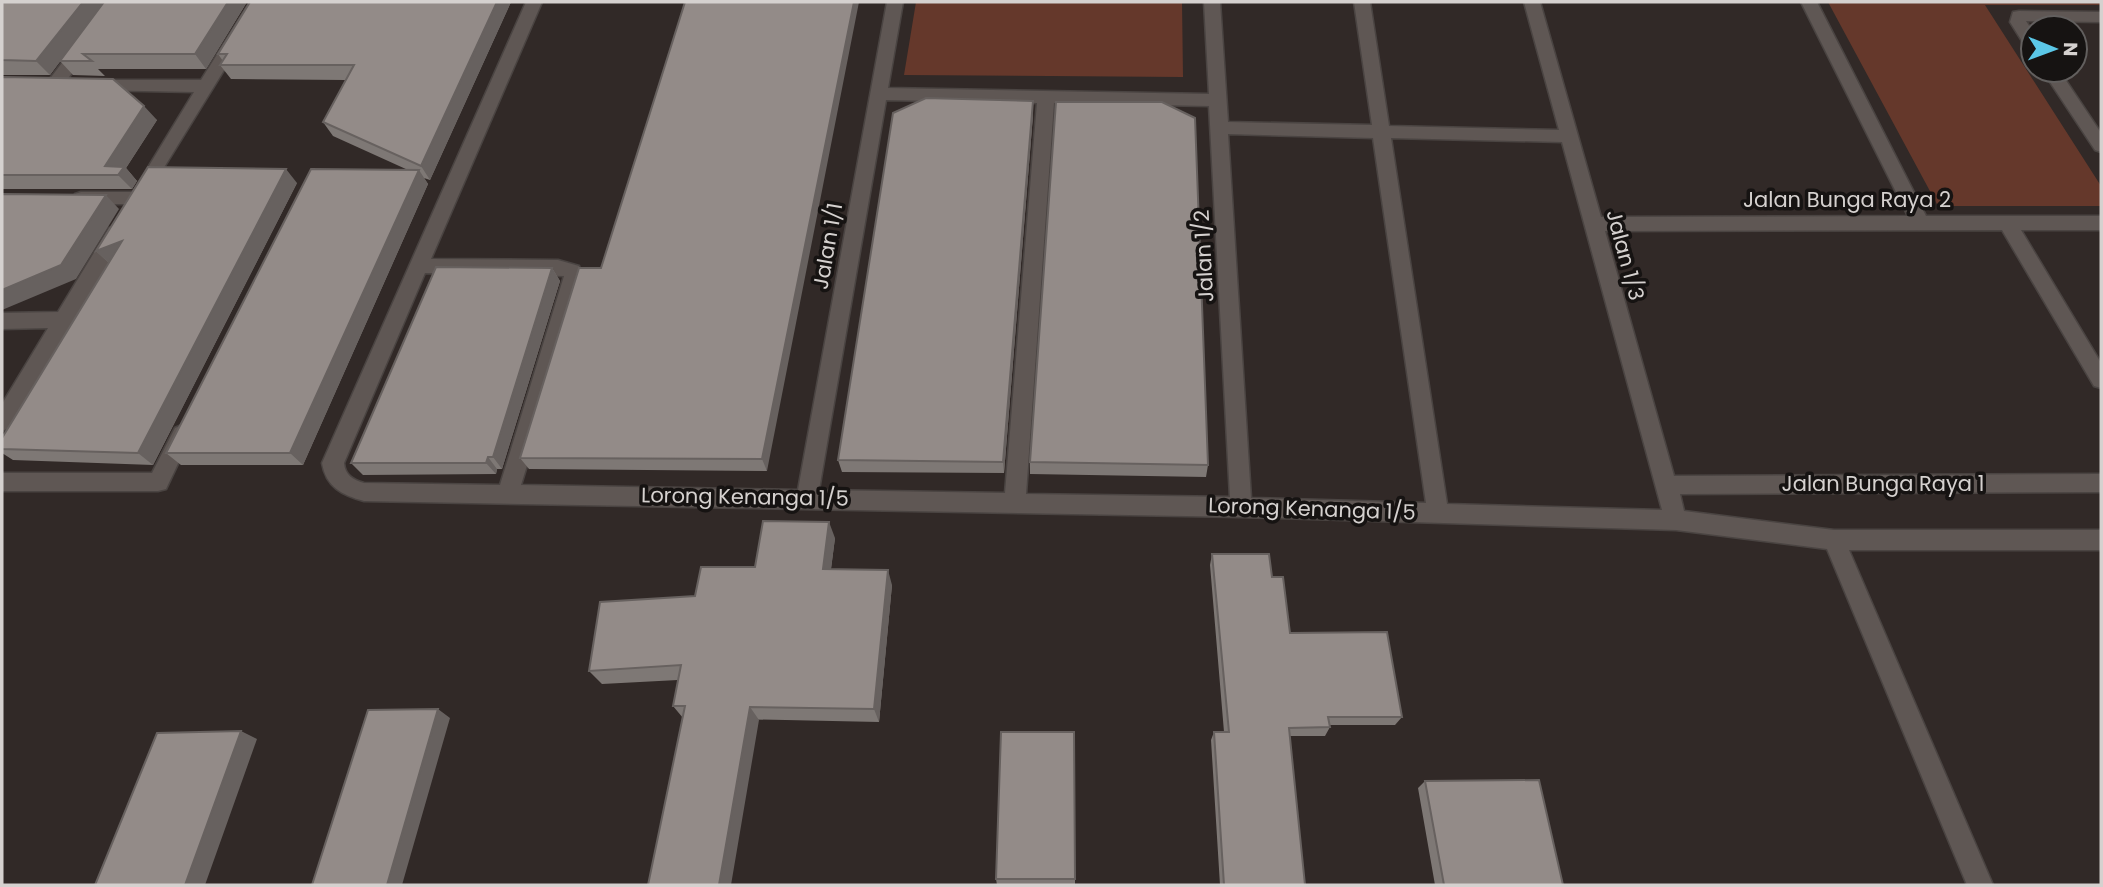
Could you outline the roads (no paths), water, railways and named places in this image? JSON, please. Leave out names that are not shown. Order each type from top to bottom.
[{"type":"street","points":[[116,2],[48,84],[205,86]]},
{"type":"street","points":[[2,422],[66,320],[135,199],[258,2]]},
{"type":"street","name":"Lorong Kenanga 1/5","points":[[534,2],[333,463],[333,472],[347,488],[364,492],[1015,501],[1676,520],[1834,540],[2101,540]]},
{"type":"street","name":"Jalan 1/1","points":[[807,498],[895,2]]},
{"type":"street","name":"Jalan 1/2","points":[[1212,2],[1241,507]]},
{"type":"street","points":[[1362,2],[1438,513]]},
{"type":"street","name":"Jalan 1/3","points":[[1531,2],[1676,520]]},
{"type":"street","points":[[1809,2],[1920,222]]},
{"type":"street","points":[[2059,84],[2101,146]]},
{"type":"street","points":[[878,94],[1217,100]]},
{"type":"street","points":[[1015,501],[1046,97]]},
{"type":"street","points":[[1219,128],[1569,136]]},
{"type":"street","points":[[68,199],[135,199]]},
{"type":"street","points":[[2007,223],[2101,380]]},
{"type":"street","name":"Jalan Bunga Raya 2","points":[[1593,224],[2101,223]]},
{"type":"street","points":[[417,266],[558,267],[572,271],[574,280],[508,493]]},
{"type":"street","points":[[2,321],[66,320]]},
{"type":"street","points":[[2,482],[158,482],[188,422]]},
{"type":"street","name":"Jalan Bunga Raya 1","points":[[1665,485],[2101,483]]},
{"type":"street","points":[[1834,540],[1980,885]]}]
